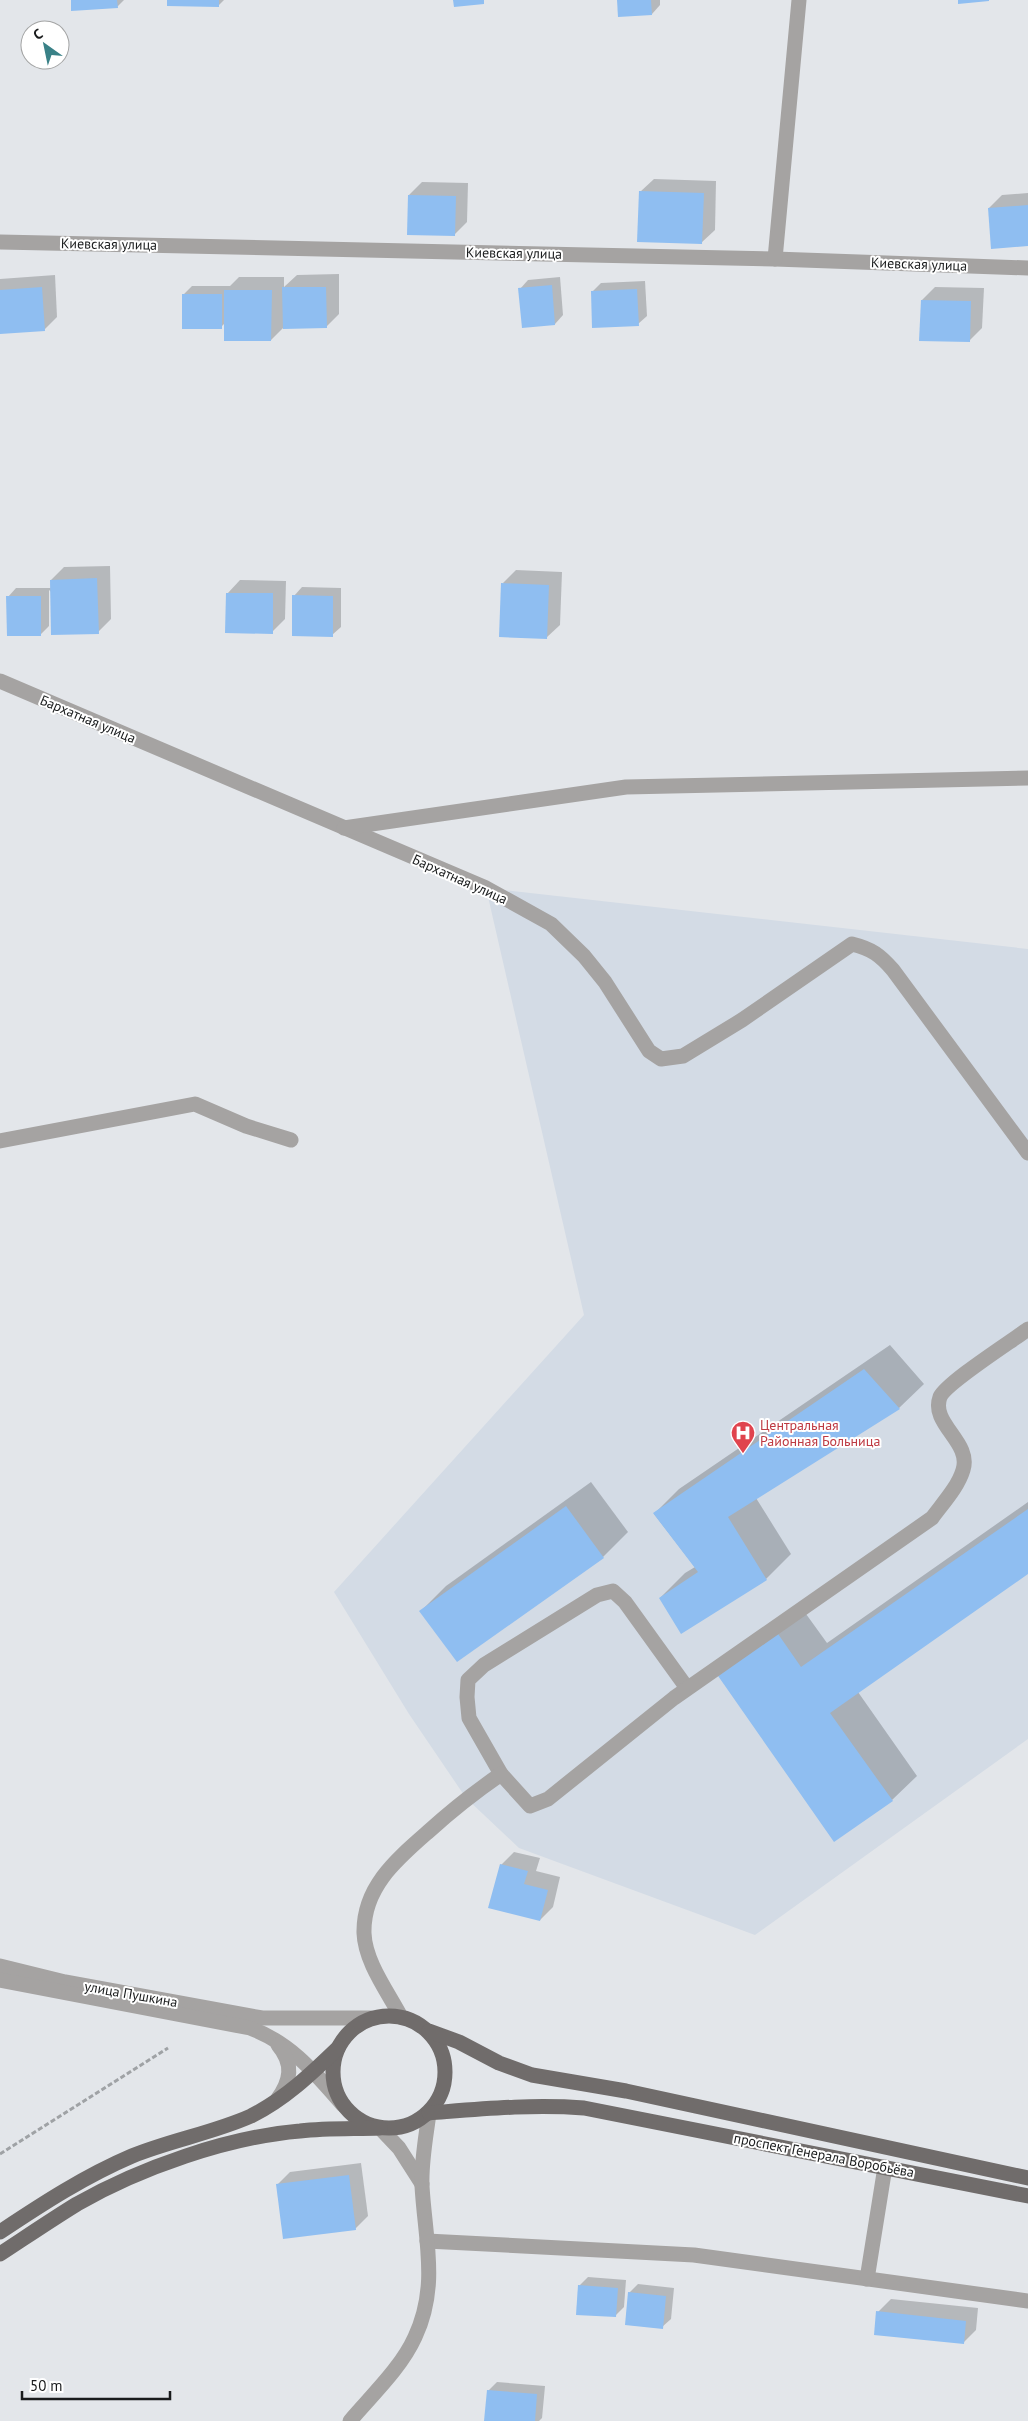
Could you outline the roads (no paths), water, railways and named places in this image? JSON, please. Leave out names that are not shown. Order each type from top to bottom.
[{"type":"main road","points":[[0,2232],[41,2205],[96,2173],[159,2146],[251,2116],[289,2093],[338,2048],[351,2030],[370,2018],[401,2017],[418,2023],[429,2030],[437,2041],[446,2068],[445,2082],[440,2096],[429,2113],[409,2124],[395,2128],[299,2131],[220,2146],[190,2154],[123,2181],[78,2204],[0,2254]]},
{"type":"main road","name":"проспект Генерала Воробьёва","points":[[429,2030],[459,2042],[499,2063],[532,2074],[626,2091],[1028,2178]]},
{"type":"main road","points":[[338,2048],[334,2062],[333,2077],[336,2092],[353,2116],[380,2128]]},
{"type":"main road","name":"проспект Генерала Воробьёва","points":[[429,2113],[498,2106],[552,2105],[620,2114],[1028,2196]]},
{"type":"street","points":[[775,259],[799,0]]},
{"type":"street","name":"Киевская улица","points":[[0,242],[775,259],[1028,268]]},
{"type":"street","name":"Бархатная улица","points":[[0,681],[486,888],[551,924],[584,956],[605,982],[649,1051],[661,1058],[683,1056],[742,1020],[852,944],[869,948],[893,970],[1028,1154]]},
{"type":"street","points":[[342,828],[626,787],[1028,778]]},
{"type":"street","points":[[0,1141],[195,1104],[246,1126],[291,1140]]},
{"type":"street","points":[[687,1688],[626,1602],[613,1591],[597,1595],[484,1665],[468,1680],[466,1697],[469,1718],[501,1774],[530,1806],[548,1799],[687,1688],[932,1518],[964,1469],[962,1448],[945,1424],[938,1407],[941,1395],[954,1382],[1028,1330]]},
{"type":"street","points":[[401,2017],[370,1957],[364,1934],[368,1905],[375,1888],[397,1858],[466,1798],[501,1774]]},
{"type":"street","name":"улица Пушкина","points":[[0,1966],[65,1982],[262,2018],[370,2018]]},
{"type":"street","points":[[0,1980],[250,2028],[271,2036],[314,2071],[343,2104]]},
{"type":"street","points":[[271,2036],[282,2050],[290,2066],[289,2081],[276,2101]]},
{"type":"street","points":[[350,2421],[402,2358],[415,2336],[428,2298],[430,2273],[422,2184],[429,2113]]},
{"type":"street","points":[[380,2128],[399,2148],[422,2184]]},
{"type":"street","points":[[867,2279],[885,2167]]},
{"type":"street","points":[[427,2241],[694,2255],[1028,2300]]},
{"type":"place","name":"Центральная Районная Больница","points":[[743,1454]]}]
